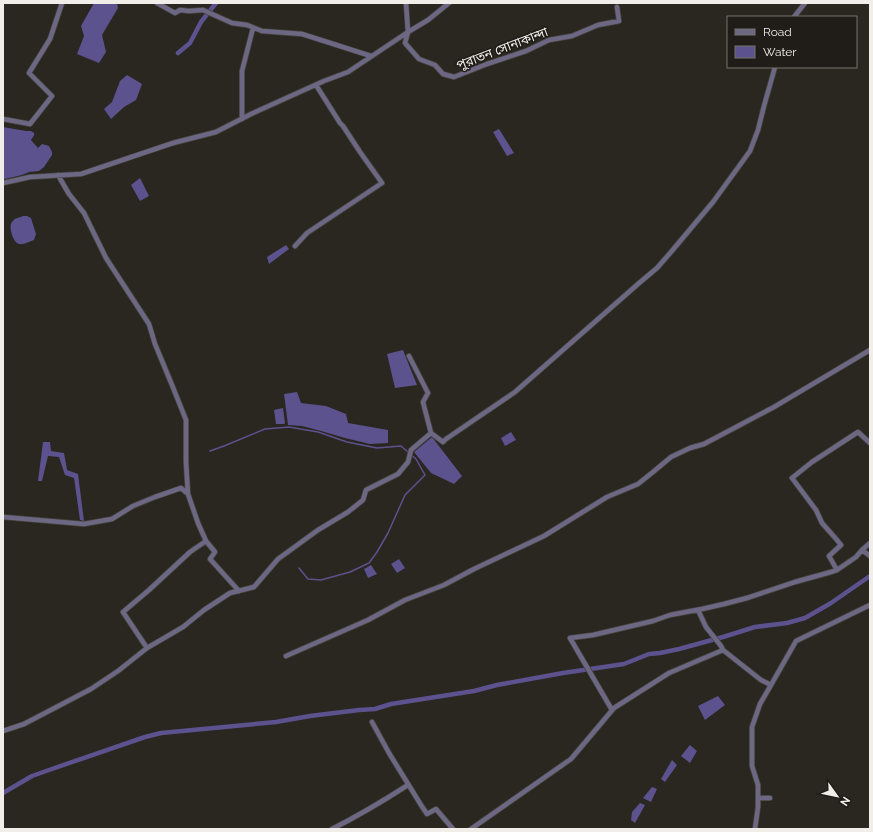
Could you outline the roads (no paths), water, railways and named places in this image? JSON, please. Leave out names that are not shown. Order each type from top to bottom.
[{"type":"street","points":[[3,120],[30,124],[52,96],[29,73],[50,39],[62,3]]},
{"type":"street","points":[[157,3],[175,12],[180,10],[207,11],[232,23],[246,25],[262,31],[302,34],[371,56]]},
{"type":"street","name":"পুরাতন সোনাকান্দা","points":[[406,3],[408,32],[405,43],[419,59],[435,65],[443,74],[454,77],[526,51],[549,40],[572,36],[598,26],[619,21],[617,7]]},
{"type":"street","points":[[3,183],[30,177],[80,174],[173,143],[216,132],[316,85],[348,72],[428,20],[449,3]]},
{"type":"street","points":[[795,16],[805,3]]},
{"type":"street","points":[[242,119],[242,70],[253,28]]},
{"type":"street","points":[[409,356],[428,393],[423,402],[431,433],[444,442],[446,439],[515,392],[657,268],[713,202],[750,151],[758,130],[775,68]]},
{"type":"street","points":[[295,246],[307,233],[382,183],[340,123],[316,85]]},
{"type":"street","points":[[58,175],[69,194],[84,213],[106,258],[149,324],[155,344],[186,420],[188,494],[206,541],[215,552],[210,559],[239,591]]},
{"type":"street","points":[[286,656],[368,620],[405,600],[444,585],[544,536],[607,497],[638,484],[671,457],[690,448],[704,444],[774,407],[870,350]]},
{"type":"street","points":[[837,570],[828,556],[841,545],[822,523],[816,510],[792,478],[812,462],[858,432],[870,443]]},
{"type":"street","points":[[3,731],[24,724],[91,689],[118,671],[147,648],[183,627],[204,610],[230,593],[254,587],[278,559],[318,530],[348,512],[363,500],[366,490],[398,474],[408,462],[411,450],[431,433]]},
{"type":"street","points":[[3,517],[84,524],[112,519],[133,506],[181,488],[188,494]]},
{"type":"street","points":[[147,648],[123,612],[190,552],[206,541]]},
{"type":"street","points":[[612,710],[570,638],[593,635],[670,615],[747,598],[831,572],[837,570],[856,557],[870,543]]},
{"type":"street","points":[[862,550],[870,556]]},
{"type":"street","points":[[755,829],[758,807],[758,785],[752,766],[752,727],[760,704],[796,641],[870,605]]},
{"type":"street","points":[[698,610],[706,627],[722,648],[761,680],[771,685]]},
{"type":"street","points":[[471,829],[571,759],[614,708],[669,673],[722,648]]},
{"type":"street","points":[[372,722],[408,785],[427,814],[436,809],[453,829]]},
{"type":"street","points":[[332,829],[350,820],[408,785]]},
{"type":"street","points":[[758,798],[770,798]]},
{"type":"water","points":[[94,3],[117,3],[118,8],[102,35],[106,52],[99,63],[77,54],[84,36],[81,26]]},
{"type":"water","points":[[127,75],[142,84],[136,100],[124,107],[111,119],[104,109],[112,102],[120,81]]},
{"type":"water","points":[[3,127],[31,131],[34,133],[34,136],[31,140],[38,148],[42,144],[49,146],[52,155],[44,167],[39,171],[29,172],[5,179],[3,178]]},
{"type":"water","points":[[499,129],[514,153],[507,156],[493,132]]},
{"type":"water","points":[[140,178],[149,196],[140,201],[131,185]]},
{"type":"water","points":[[23,216],[31,218],[36,234],[34,240],[19,244],[13,238],[11,224],[14,220]]},
{"type":"water","points":[[286,245],[289,249],[269,264],[267,257]]},
{"type":"water","points":[[403,350],[417,385],[395,388],[387,354]]},
{"type":"water","points":[[297,392],[301,403],[326,406],[346,414],[348,423],[388,430],[388,443],[370,444],[302,426],[288,425],[284,394]]},
{"type":"water","points":[[283,408],[285,423],[276,424],[274,410]]},
{"type":"water","points":[[511,432],[516,440],[505,446],[501,438]]},
{"type":"water","points":[[432,437],[462,476],[454,484],[431,473],[414,452]]},
{"type":"water","points":[[43,442],[50,442],[51,451],[64,453],[67,470],[78,474],[84,521],[80,520],[74,478],[65,475],[59,457],[48,456],[42,481],[38,481]]},
{"type":"water","points":[[399,559],[405,568],[397,573],[391,564]]},
{"type":"water","points":[[371,565],[377,574],[368,578],[364,569]]},
{"type":"water","points":[[718,696],[725,705],[705,720],[698,706]]},
{"type":"water","points":[[690,745],[697,751],[690,763],[681,756]]},
{"type":"water","points":[[672,760],[677,765],[665,782],[661,779]]},
{"type":"water","points":[[652,787],[657,789],[651,802],[643,798]]},
{"type":"water","points":[[640,803],[645,805],[635,823],[631,820],[632,812]]},
{"type":"waterway","points":[[178,53],[190,43],[201,22],[216,3]]},
{"type":"waterway","points":[[210,451],[265,429],[289,427],[318,432],[347,442],[377,448],[401,446],[416,459],[425,475],[405,495],[388,533],[369,563],[350,572],[321,580],[308,579],[299,568]]},
{"type":"waterway","points":[[3,793],[32,776],[145,737],[161,733],[276,722],[310,716],[375,709],[391,704],[474,691],[497,685],[563,673],[624,664],[649,654],[679,649],[755,627],[787,623],[805,618],[831,603],[870,576]]}]
